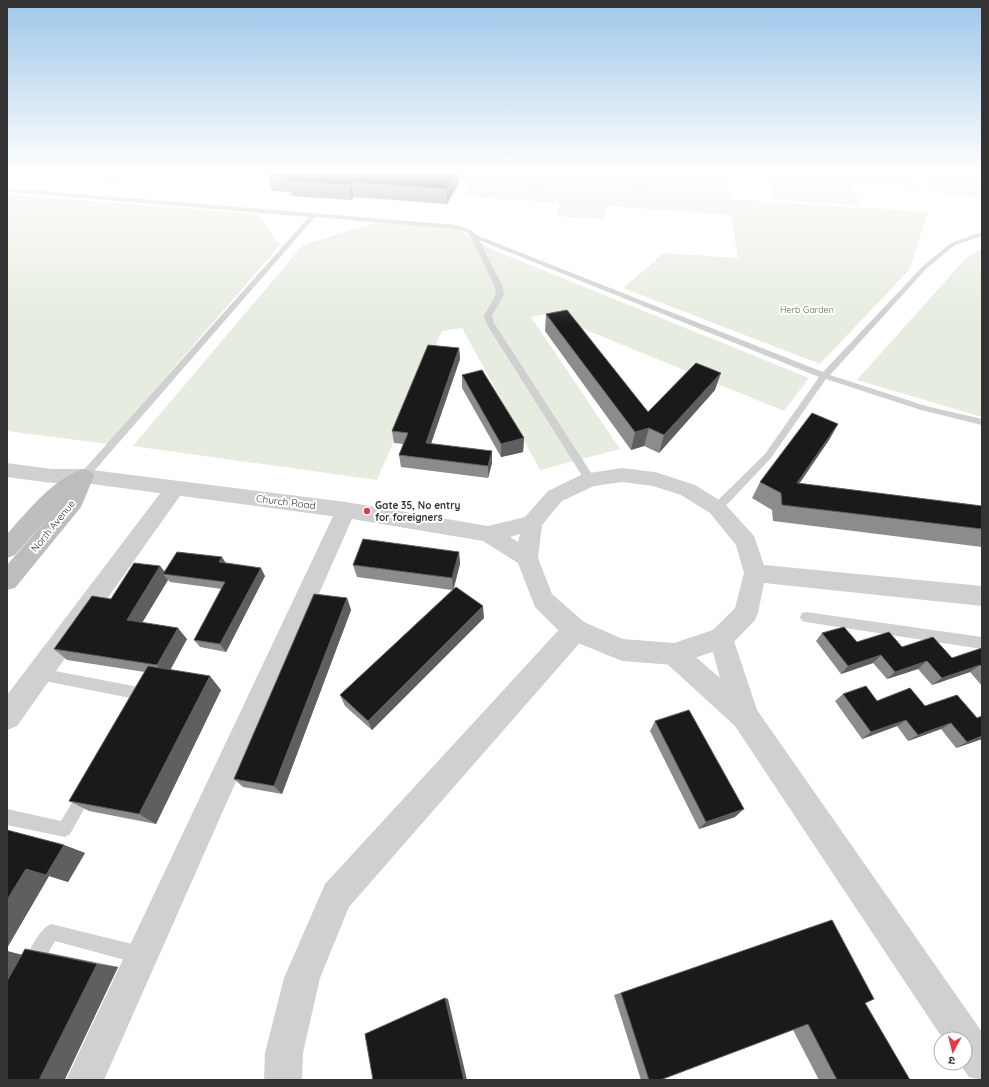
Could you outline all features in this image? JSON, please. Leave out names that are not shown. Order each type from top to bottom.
[{"type":"main road","name":"North Avenue","points":[[7,549],[52,498],[84,476]]},
{"type":"main road","name":"North Avenue","points":[[7,581],[74,502],[84,476]]},
{"type":"street","name":"Church Road","points":[[7,455],[62,463],[84,476]]},
{"type":"street","name":"Church Road","points":[[7,470],[52,476],[84,476],[346,510],[488,534],[527,558]]},
{"type":"street","points":[[622,475],[656,479],[688,490],[717,508],[746,542],[755,573],[746,613],[721,638],[674,654],[622,650],[575,630],[543,600],[527,558],[532,523],[555,496],[590,479],[622,475]]},
{"type":"street","points":[[7,717],[175,488]]},
{"type":"street","points":[[85,1080],[346,510]]},
{"type":"street","name":"Church Road","points":[[488,534],[532,523]]},
{"type":"street","points":[[755,573],[982,596]]},
{"type":"street","points":[[283,1080],[284,1053],[302,978],[337,896],[575,630]]},
{"type":"street","points":[[721,638],[745,717]]},
{"type":"street","points":[[674,654],[745,717],[960,1031]]},
{"type":"street","points":[[973,1051],[982,1064]]},
{"type":"lane","points":[[84,476],[306,223]]},
{"type":"lane","points":[[409,223],[456,227],[469,231],[474,236],[498,285],[500,294],[488,316],[490,323],[590,479]]},
{"type":"lane","points":[[717,508],[768,456],[824,376],[925,267],[953,244],[982,234]]},
{"type":"lane","points":[[474,236],[824,376],[924,408],[982,422]]},
{"type":"lane","points":[[806,617],[982,643]]},
{"type":"lane","points":[[39,674],[144,694],[136,708]]},
{"type":"lane","points":[[7,817],[66,829],[93,782]]},
{"type":"lane","points":[[25,978],[50,932],[142,955]]},
{"type":"green space","points":[[7,223],[263,223],[280,245],[108,444],[7,431]]},
{"type":"green space","points":[[376,223],[458,229],[491,249],[809,378],[784,411],[547,314],[531,317],[620,449],[540,470],[462,328],[442,331],[377,480],[133,446],[303,245]]},
{"type":"green space","name":"Herb Garden","points":[[732,223],[924,223],[909,270],[820,364],[623,288],[664,253],[738,258]]},
{"type":"green space","points":[[982,249],[982,417],[857,380],[966,258]]},
{"type":"building","points":[[567,310],[648,412],[696,363],[721,373],[664,435],[649,428],[635,432],[546,314]]},
{"type":"building","points":[[428,345],[459,348],[426,443],[492,451],[488,466],[399,455],[408,433],[392,431]]},
{"type":"building","points":[[482,370],[524,438],[501,444],[462,375]]},
{"type":"building","points":[[812,413],[838,424],[797,483],[982,506],[982,529],[782,505],[781,493],[760,482]]},
{"type":"building","points":[[363,539],[459,552],[452,578],[353,565]]},
{"type":"building","points":[[177,552],[222,557],[219,562],[261,568],[220,644],[194,640],[225,582],[163,574]]},
{"type":"building","points":[[134,563],[160,566],[127,620],[178,628],[157,665],[54,649],[92,596],[111,599]]},
{"type":"building","points":[[456,587],[483,606],[368,721],[340,695]]},
{"type":"building","points":[[314,594],[347,598],[274,786],[234,779]]},
{"type":"building","points":[[844,627],[857,642],[889,632],[902,647],[933,637],[952,658],[982,648],[982,667],[980,665],[942,678],[927,661],[895,672],[881,655],[848,666],[822,633]]},
{"type":"building","points":[[148,666],[210,676],[139,814],[69,801]]},
{"type":"building","points":[[866,686],[877,701],[910,688],[925,706],[957,695],[977,718],[982,716],[982,736],[967,742],[951,723],[918,735],[906,720],[871,732],[843,694]]},
{"type":"building","points":[[689,710],[744,809],[706,822],[655,721]]},
{"type":"building","points":[[7,830],[64,845],[46,875],[26,869],[7,900]]},
{"type":"building","points":[[832,920],[874,999],[865,1003],[910,1080],[837,1080],[808,1024],[660,1080],[649,1080],[621,993]]},
{"type":"building","points":[[25,949],[97,964],[39,1080],[7,1080],[7,981]]},
{"type":"building","points":[[445,998],[464,1080],[373,1080],[365,1034]]},
{"type":"place","name":"Gate 35, No entry for foreigners","points":[[367,511]]}]
